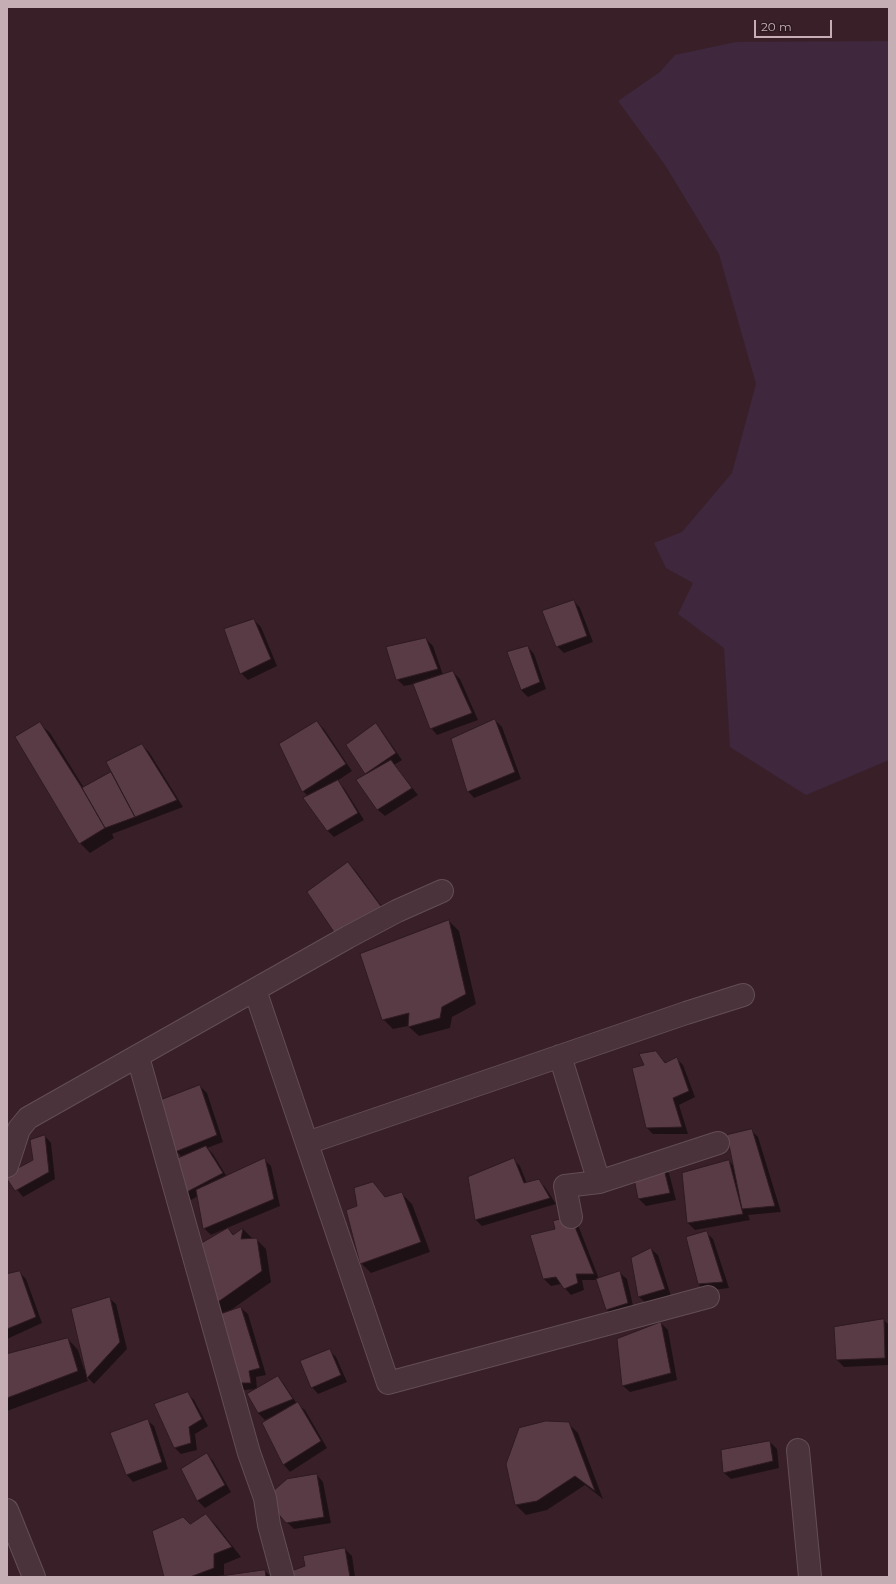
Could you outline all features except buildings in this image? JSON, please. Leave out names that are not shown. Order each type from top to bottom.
[{"type":"street","points":[[7,1166],[19,1129],[28,1118],[57,1100],[138,1057],[348,937],[397,911],[442,891]]},
{"type":"street","points":[[255,990],[388,1383],[708,1297]]},
{"type":"street","points":[[307,1143],[743,995]]},
{"type":"street","points":[[560,1056],[599,1182]]},
{"type":"street","points":[[138,1057],[249,1453],[265,1498],[268,1525],[283,1577]]},
{"type":"street","points":[[571,1217],[565,1186],[599,1182],[718,1144]]},
{"type":"street","points":[[550,1198],[575,1185]]},
{"type":"street","points":[[798,1450],[810,1577]]},
{"type":"street","points":[[7,1510],[34,1577]]},
{"type":"shaded area","points":[[889,41],[889,760],[806,795],[730,747],[724,648],[678,614],[693,583],[666,568],[654,543],[682,532],[732,473],[756,384],[719,254],[665,165],[618,101],[660,72],[675,55],[736,42]]}]
